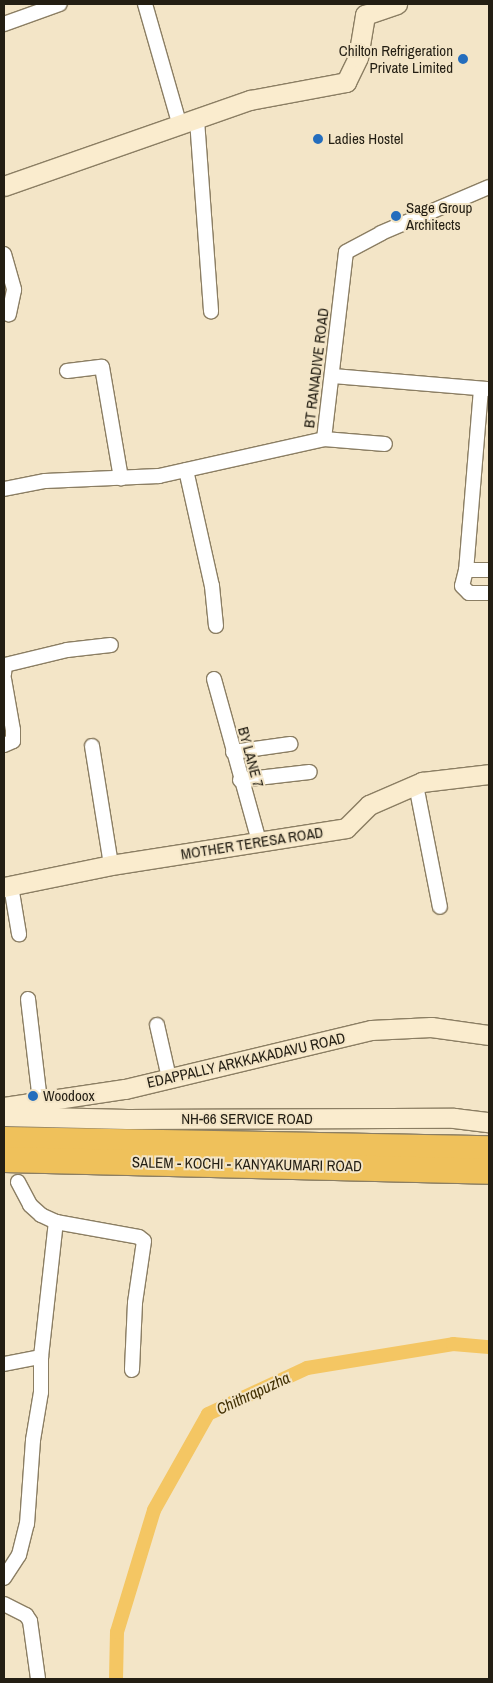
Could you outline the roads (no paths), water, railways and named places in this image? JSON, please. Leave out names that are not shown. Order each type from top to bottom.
[{"type":"highway","name":"SALEM - KOCHI - KANYAKUMARI ROAD","points":[[4,1139],[489,1148]]},
{"type":"highway","name":"SALEM - KOCHI - KANYAKUMARI ROAD","points":[[4,1159],[489,1171]]},
{"type":"street","points":[[4,24],[60,4]]},
{"type":"street","points":[[145,4],[189,123],[211,311]]},
{"type":"street","points":[[4,186],[189,123],[250,100],[346,82],[358,57],[365,15],[395,4]]},
{"type":"street","name":"BT RANADIVE ROAD","points":[[4,489],[45,481],[158,476],[324,439],[333,376],[346,252],[381,233],[489,187]]},
{"type":"street","points":[[4,254],[14,290],[9,314]]},
{"type":"street","points":[[68,371],[102,367],[121,478]]},
{"type":"street","points":[[333,376],[485,389],[466,570],[462,586],[469,593],[489,593]]},
{"type":"street","points":[[324,439],[385,444]]},
{"type":"street","points":[[186,470],[212,586],[216,626]]},
{"type":"street","points":[[466,570],[489,570]]},
{"type":"street","points":[[4,674],[5,665],[67,650],[111,645]]},
{"type":"street","points":[[4,679],[13,730],[13,741],[4,745]]},
{"type":"street","name":"BY LANE 7","points":[[214,679],[240,780],[259,841]]},
{"type":"street","points":[[233,752],[290,744]]},
{"type":"street","points":[[92,746],[111,865]]},
{"type":"street","points":[[240,780],[310,772]]},
{"type":"street","name":"MOTHER TERESA ROAD","points":[[8,886],[111,865],[346,828],[369,804],[416,785],[489,774]]},
{"type":"street","points":[[416,785],[440,907]]},
{"type":"street","points":[[8,886],[19,934]]},
{"type":"street","points":[[28,1000],[40,1101]]},
{"type":"street","points":[[157,1025],[169,1078]]},
{"type":"street","name":"EDAPPALLY ARKKAKADAVU ROAD","points":[[4,1106],[125,1089],[371,1030],[431,1027],[489,1036]]},
{"type":"street","name":"NH-66 SERVICE ROAD","points":[[4,1116],[127,1119],[454,1118],[489,1122]]},
{"type":"street","points":[[18,1182],[30,1205],[41,1215],[56,1222],[105,1229],[139,1237],[144,1241],[135,1303],[132,1370]]},
{"type":"street","points":[[4,1578],[19,1555],[27,1524],[33,1440],[41,1392],[41,1357],[56,1222]]},
{"type":"street","points":[[4,1364],[41,1357]]},
{"type":"street","points":[[4,1604],[26,1615],[30,1621],[38,1679]]},
{"type":"waterway","name":"Chithrapuzha","points":[[116,1679],[117,1632],[154,1510],[208,1414],[307,1368],[453,1344],[489,1347]]},
{"type":"place","name":"Chilton Refrigeration Private Limited","points":[[463,59]]},
{"type":"place","name":"Ladies Hostel","points":[[318,139]]},
{"type":"place","name":"Sage Group Architects","points":[[396,216]]},
{"type":"place","name":"Woodoox","points":[[33,1096]]}]
